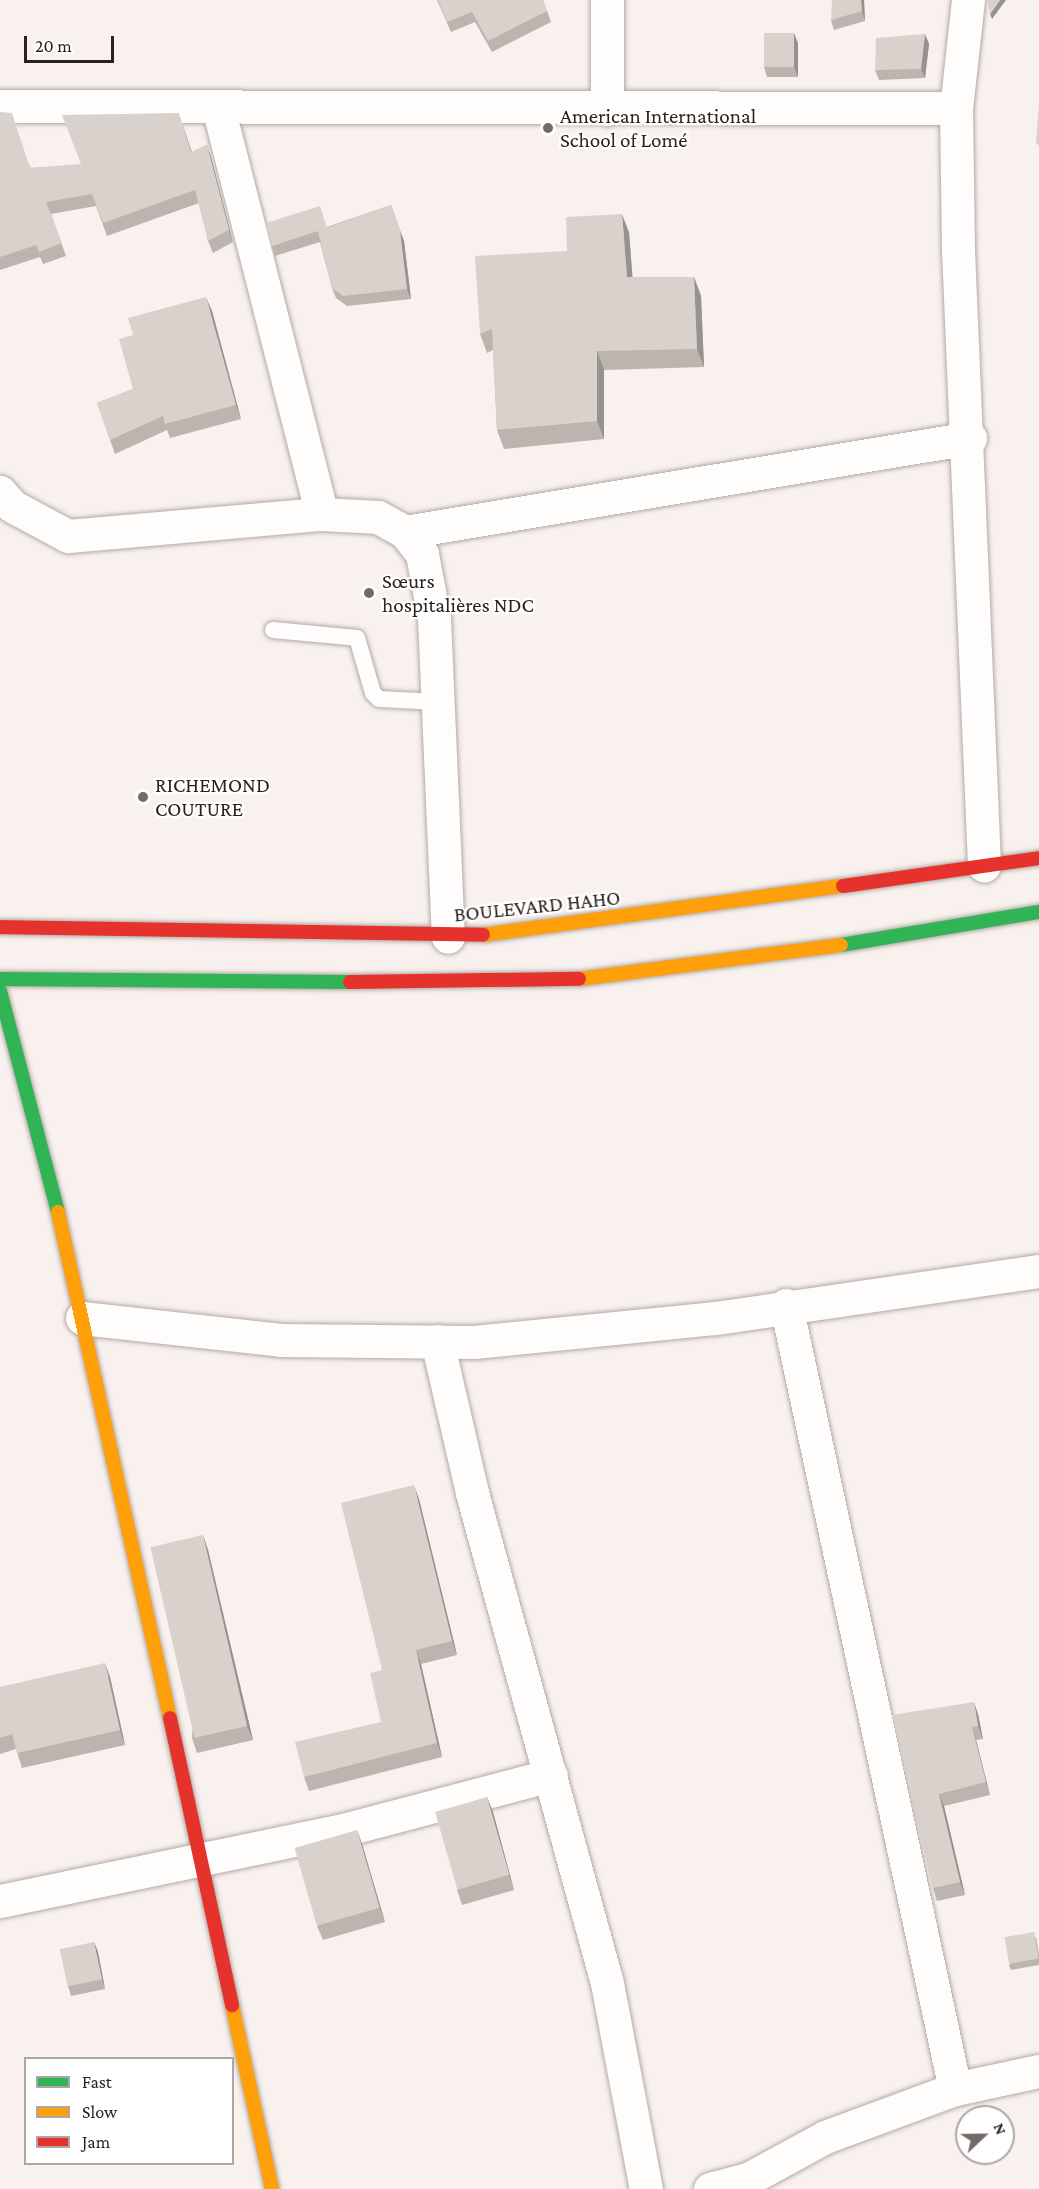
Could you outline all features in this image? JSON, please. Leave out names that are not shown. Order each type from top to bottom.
[{"type":"main road","name":"BOULEVARD HAHO","points":[[0,927],[448,937],[513,933],[1039,858]]},
{"type":"main road","points":[[0,979],[542,983],[734,963],[1039,912]]},
{"type":"main road","points":[[0,991],[82,1318],[272,2189]]},
{"type":"street","points":[[607,0],[607,109]]},
{"type":"street","points":[[968,0],[956,108],[970,438],[977,781],[984,865]]},
{"type":"street","points":[[0,106],[956,108]]},
{"type":"street","points":[[218,107],[322,514]]},
{"type":"street","points":[[405,532],[970,438]]},
{"type":"street","points":[[0,492],[12,506],[68,536],[322,514],[378,517],[405,532],[422,554],[434,618],[448,937]]},
{"type":"street","points":[[82,1318],[281,1340],[437,1341],[633,1328],[1039,1271]]},
{"type":"street","points":[[786,1305],[955,2089]]},
{"type":"street","points":[[437,1341],[472,1493],[606,1983],[646,2189]]},
{"type":"street","points":[[0,1901],[198,1858],[342,1830],[550,1775]]},
{"type":"street","points":[[710,2189],[748,2179],[825,2137],[955,2089],[1039,2071]]},
{"type":"lane","points":[[273,630],[357,638],[380,699],[439,702]]},
{"type":"building","points":[[438,0],[543,0],[547,11],[488,41],[472,12],[447,22]]},
{"type":"building","points":[[832,0],[861,0],[862,11],[831,20]]},
{"type":"building","points":[[987,0],[1000,0],[990,14]]},
{"type":"building","points":[[764,33],[794,33],[794,67],[764,67]]},
{"type":"building","points":[[925,34],[921,69],[875,70],[876,38]]},
{"type":"building","points":[[1039,105],[1039,145],[1036,144]]},
{"type":"building","points":[[0,112],[12,113],[30,168],[81,164],[62,115],[179,113],[191,153],[207,145],[229,230],[208,241],[195,190],[103,223],[92,194],[46,202],[62,243],[39,252],[36,245],[0,257]]},
{"type":"building","points":[[391,205],[400,231],[407,289],[343,296],[332,288],[318,231],[272,246],[266,223],[320,206],[327,228]]},
{"type":"building","points":[[622,214],[627,277],[694,277],[697,349],[597,351],[597,421],[497,430],[492,329],[480,334],[475,256],[567,251],[566,217]]},
{"type":"building","points":[[206,297],[236,405],[165,424],[163,416],[110,440],[97,403],[133,389],[119,339],[133,335],[128,318]]},
{"type":"building","points":[[414,1485],[452,1641],[416,1650],[437,1743],[304,1777],[295,1742],[381,1722],[370,1673],[382,1670],[341,1503]]},
{"type":"building","points":[[203,1535],[247,1726],[194,1738],[150,1547]]},
{"type":"building","points":[[105,1663],[120,1730],[17,1753],[12,1734],[0,1738],[0,1687]]},
{"type":"building","points":[[974,1702],[978,1726],[972,1727],[986,1782],[939,1794],[960,1882],[933,1888],[892,1715]]},
{"type":"building","points":[[487,1797],[509,1875],[457,1890],[435,1812]]},
{"type":"building","points":[[357,1830],[379,1908],[317,1926],[295,1848]]},
{"type":"building","points":[[1034,1932],[1039,1959],[1009,1964],[1004,1937]]},
{"type":"building","points":[[94,1942],[102,1979],[68,1986],[60,1949]]},
{"type":"traffic: fast","points":[[841,945],[1039,912]]},
{"type":"traffic: fast","points":[[0,979],[350,982]]},
{"type":"traffic: fast","points":[[0,991],[58,1212]]},
{"type":"traffic: slow","points":[[483,935],[843,886]]},
{"type":"traffic: slow","points":[[579,979],[841,945]]},
{"type":"traffic: slow","points":[[58,1212],[170,1718]]},
{"type":"traffic: slow","points":[[232,2005],[272,2189]]},
{"type":"traffic: jam","points":[[843,886],[1039,858]]},
{"type":"traffic: jam","points":[[0,927],[483,935]]},
{"type":"traffic: jam","points":[[350,982],[579,979]]},
{"type":"traffic: jam","points":[[170,1718],[232,2005]]},
{"type":"place","name":"American International School of Lomé","points":[[548,128]]},
{"type":"place","name":"Sœurs hospitalières NDC","points":[[369,593]]},
{"type":"place","name":"RICHEMOND COUTURE","points":[[143,797]]}]
